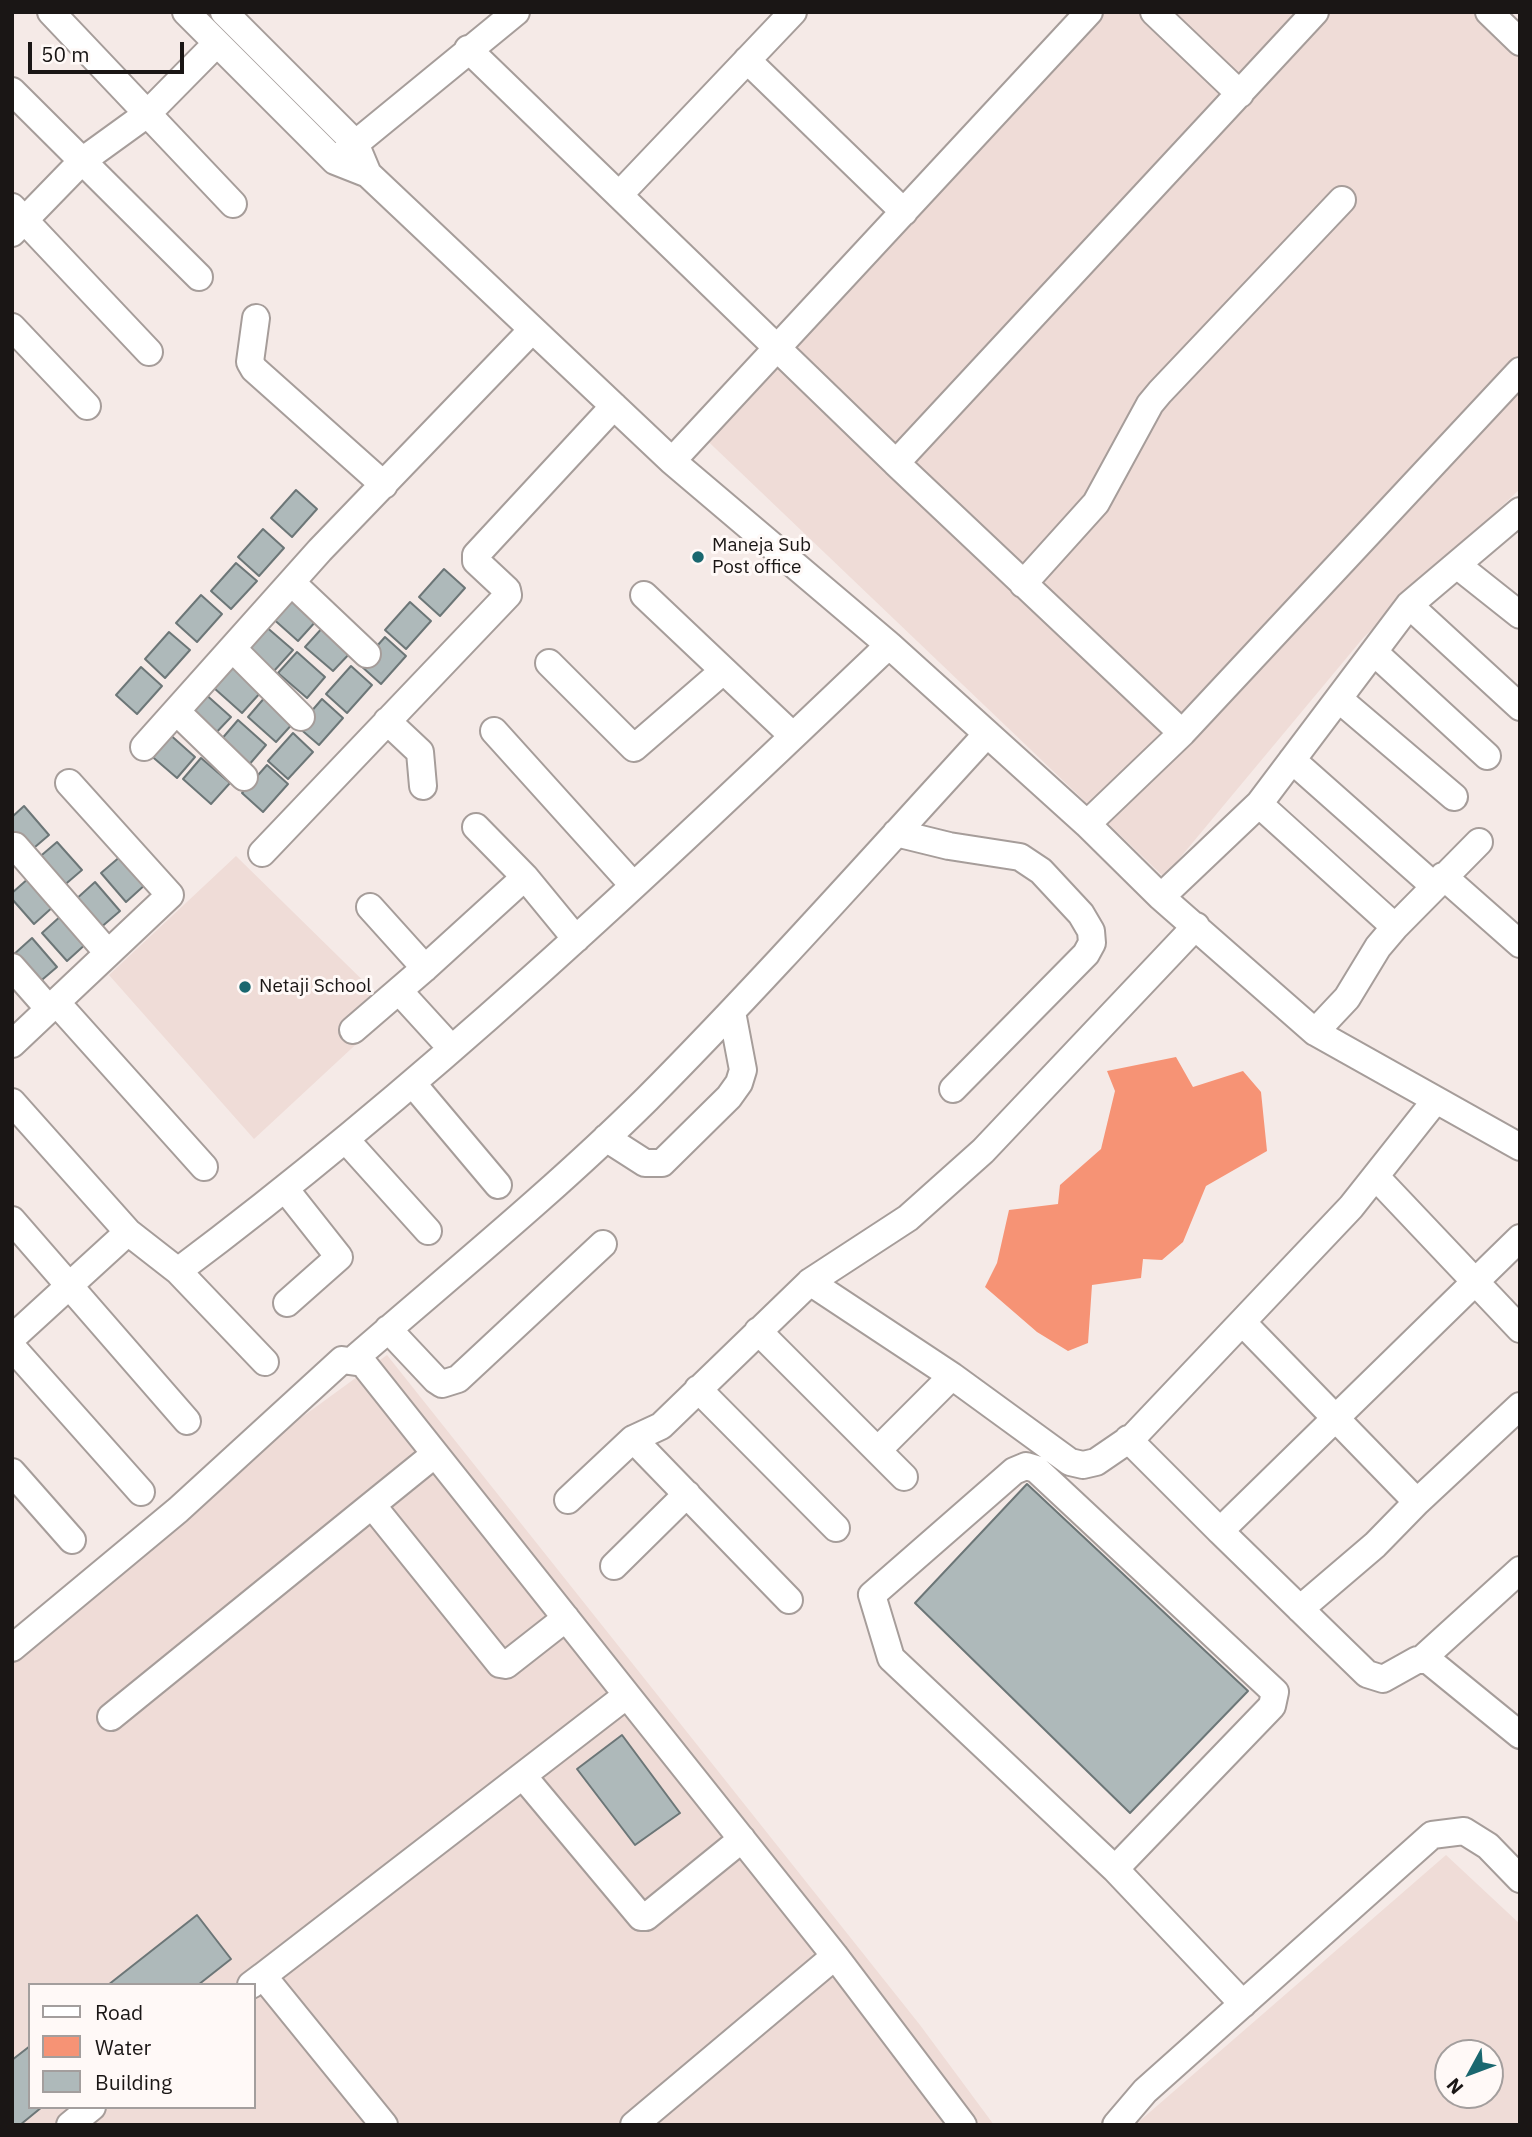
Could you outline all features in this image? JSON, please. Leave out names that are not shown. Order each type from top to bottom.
[{"type":"street","points":[[51,12],[233,204]]},
{"type":"street","points":[[186,12],[335,161],[368,174],[531,331],[672,461],[889,645],[1087,824],[1161,897],[1315,1032],[1520,1147]]},
{"type":"street","points":[[335,161],[516,12]]},
{"type":"street","points":[[619,195],[793,12]]},
{"type":"street","points":[[672,461],[775,346],[904,212],[1089,12]]},
{"type":"street","points":[[1154,12],[1240,94]]},
{"type":"street","points":[[896,463],[1315,12]]},
{"type":"street","points":[[1489,12],[1520,42]]},
{"type":"street","points":[[226,13],[355,143],[368,174]]},
{"type":"street","points":[[149,352],[17,220],[82,161],[148,114],[217,43]]},
{"type":"street","points":[[468,49],[896,463],[1182,733]]},
{"type":"street","points":[[747,61],[904,212]]},
{"type":"street","points":[[12,91],[199,277]]},
{"type":"street","points":[[1023,584],[1108,486],[1150,404],[1342,201]]},
{"type":"street","points":[[256,318],[250,362],[254,369],[384,485]]},
{"type":"street","points":[[12,327],[87,406]]},
{"type":"street","points":[[144,747],[292,583],[531,331]]},
{"type":"street","points":[[1087,824],[1182,733],[1520,371]]},
{"type":"street","points":[[262,853],[508,595],[507,590],[475,561],[476,555],[614,406]]},
{"type":"street","points":[[1161,897],[1259,804],[1375,653],[1409,604],[1457,565],[1516,523]]},
{"type":"street","points":[[1457,565],[1520,615]]},
{"type":"street","points":[[292,583],[368,654]]},
{"type":"street","points":[[644,595],[793,736]]},
{"type":"street","points":[[1409,604],[1520,707]]},
{"type":"street","points":[[178,1271],[286,1190],[413,1084],[576,940],[889,645]]},
{"type":"street","points":[[233,649],[301,717]]},
{"type":"street","points":[[1375,653],[1487,756]]},
{"type":"street","points":[[549,663],[634,748],[723,671]]},
{"type":"street","points":[[1340,699],[1454,797]]},
{"type":"street","points":[[177,712],[244,777]]},
{"type":"street","points":[[387,721],[420,752],[423,786]]},
{"type":"street","points":[[494,731],[633,885]]},
{"type":"street","points":[[353,1360],[606,1138],[732,1012],[987,734]]},
{"type":"street","points":[[1292,760],[1438,881],[1520,944]]},
{"type":"street","points":[[12,1044],[170,895],[69,783]]},
{"type":"street","points":[[1259,804],[1395,927]]},
{"type":"street","points":[[476,827],[526,877],[576,940]]},
{"type":"street","points":[[896,833],[949,846],[1020,857],[1041,871],[1081,914],[1091,931],[1091,943],[1086,954],[953,1088]]},
{"type":"street","points":[[1315,1032],[1347,998],[1378,947],[1395,927],[1479,842]]},
{"type":"street","points":[[15,846],[108,953]]},
{"type":"street","points":[[354,1030],[526,877]]},
{"type":"street","points":[[370,907],[425,968]]},
{"type":"street","points":[[568,1500],[633,1439],[661,1426],[810,1282],[908,1218],[983,1152],[1196,926]]},
{"type":"street","points":[[12,967],[53,1005],[204,1167]]},
{"type":"street","points":[[399,991],[452,1049]]},
{"type":"street","points":[[606,1138],[645,1163],[662,1163],[729,1097],[743,1070],[732,1012]]},
{"type":"street","points":[[413,1084],[498,1185]]},
{"type":"street","points":[[810,1282],[952,1376],[1070,1462],[1083,1465],[1096,1462],[1128,1439],[1243,1323],[1351,1207],[1435,1101]]},
{"type":"street","points":[[12,1102],[128,1232],[178,1271],[265,1362]]},
{"type":"street","points":[[346,1140],[428,1231]]},
{"type":"street","points":[[1376,1177],[1520,1329]]},
{"type":"street","points":[[286,1190],[339,1256],[288,1303]]},
{"type":"street","points":[[12,1220],[187,1421]]},
{"type":"street","points":[[12,1338],[128,1232]]},
{"type":"street","points":[[1220,1531],[1474,1279],[1520,1238]]},
{"type":"street","points":[[388,1329],[436,1380],[449,1383],[458,1379],[603,1244]]},
{"type":"street","points":[[1243,1323],[1417,1502]]},
{"type":"street","points":[[758,1331],[904,1477]]},
{"type":"street","points":[[12,1347],[141,1493]]},
{"type":"street","points":[[12,1648],[178,1510],[342,1360],[363,1363],[835,1955],[963,2125]]},
{"type":"street","points":[[887,1441],[952,1376]]},
{"type":"street","points":[[698,1389],[836,1528]]},
{"type":"street","points":[[1300,1609],[1375,1545],[1520,1406]]},
{"type":"street","points":[[633,1439],[789,1600]]},
{"type":"street","points":[[1128,1439],[1367,1674],[1375,1678],[1383,1679],[1422,1659],[1520,1570]]},
{"type":"street","points":[[111,1717],[435,1454]]},
{"type":"street","points":[[1115,1869],[1272,1706],[1275,1692],[1036,1469],[1026,1466],[1014,1471],[872,1595],[891,1658],[1115,1869],[1243,2004]]},
{"type":"street","points":[[12,1472],[72,1541]]},
{"type":"street","points":[[614,1566],[687,1494]]},
{"type":"street","points":[[372,1505],[500,1664],[506,1665],[566,1618]]},
{"type":"street","points":[[1422,1659],[1519,1733]]},
{"type":"street","points":[[384,2125],[257,1980],[627,1695]]},
{"type":"street","points":[[523,1776],[641,1917],[646,1917],[742,1839]]},
{"type":"street","points":[[1116,2125],[1145,2091],[1432,1835],[1464,1831],[1488,1846],[1520,1879]]},
{"type":"street","points":[[634,2125],[835,1955]]},
{"type":"street","points":[[69,2125],[89,2109]]},
{"type":"shaded area","points":[[1076,12],[1506,12],[1520,25],[1520,489],[1364,637],[1164,877],[693,427]]},
{"type":"shaded area","name":"Netaji School","points":[[236,856],[393,1010],[254,1139],[109,975]]},
{"type":"shaded area","points":[[387,1355],[920,2025],[994,2125],[12,2125],[12,1629]]},
{"type":"shaded area","points":[[1446,1855],[1520,1924],[1520,2125],[1135,2125]]},
{"type":"water","points":[[1176,1057],[1193,1087],[1243,1071],[1261,1092],[1267,1151],[1206,1186],[1183,1242],[1162,1260],[1143,1259],[1141,1278],[1092,1285],[1088,1343],[1068,1351],[1037,1332],[985,1287],[997,1263],[1009,1210],[1058,1204],[1060,1185],[1101,1149],[1115,1091],[1107,1071]]},
{"type":"building","points":[[296,490],[317,509],[292,537],[271,518]]},
{"type":"building","points":[[263,529],[284,548],[259,576],[238,557]]},
{"type":"building","points":[[236,563],[257,581],[231,609],[211,591]]},
{"type":"building","points":[[444,569],[465,588],[440,616],[419,597]]},
{"type":"building","points":[[201,595],[222,614],[197,642],[176,623]]},
{"type":"building","points":[[289,595],[317,620],[298,641],[270,616]]},
{"type":"building","points":[[410,602],[431,621],[406,649],[385,630]]},
{"type":"building","points":[[264,625],[293,650],[274,671],[246,646]]},
{"type":"building","points":[[324,626],[352,651],[333,671],[305,647]]},
{"type":"building","points":[[169,632],[190,650],[165,678],[145,659]]},
{"type":"building","points":[[385,637],[406,656],[381,684],[360,665]]},
{"type":"building","points":[[297,652],[325,677],[307,698],[278,673]]},
{"type":"building","points":[[233,666],[261,692],[242,713],[214,688]]},
{"type":"building","points":[[351,666],[372,685],[347,713],[326,694]]},
{"type":"building","points":[[141,667],[162,686],[137,714],[116,695]]},
{"type":"building","points":[[203,692],[231,717],[212,737],[184,712]]},
{"type":"building","points":[[266,696],[295,721],[276,742],[248,717]]},
{"type":"building","points":[[322,699],[343,718],[319,745],[298,727]]},
{"type":"building","points":[[238,720],[266,745],[248,766],[220,741]]},
{"type":"building","points":[[167,732],[195,757],[177,778],[148,753]]},
{"type":"building","points":[[293,733],[313,752],[288,779],[268,761]]},
{"type":"building","points":[[201,758],[230,783],[211,804],[183,779]]},
{"type":"building","points":[[267,765],[288,784],[263,812],[242,793]]},
{"type":"building","points":[[24,806],[49,835],[28,853],[12,835],[12,817]]},
{"type":"building","points":[[57,842],[82,870],[61,888],[36,860]]},
{"type":"building","points":[[122,855],[147,883],[126,902],[101,873]]},
{"type":"building","points":[[30,877],[55,905],[34,924],[12,899],[12,893]]},
{"type":"building","points":[[95,882],[120,911],[99,929],[74,901]]},
{"type":"building","points":[[63,914],[88,942],[67,961],[42,933]]},
{"type":"building","points":[[32,938],[57,967],[36,985],[12,956]]},
{"type":"building","points":[[1027,1484],[1248,1691],[1130,1813],[915,1603]]},
{"type":"building","points":[[622,1735],[680,1813],[635,1845],[577,1769]]},
{"type":"building","points":[[197,1915],[231,1959],[201,1983],[111,1983]]},
{"type":"building","points":[[28,2048],[28,2109],[40,2109],[20,2125],[12,2125],[12,2060]]},
{"type":"place","name":"Maneja Sub Post office","points":[[698,557]]},
{"type":"place","name":"Netaji School","points":[[245,987]]}]
